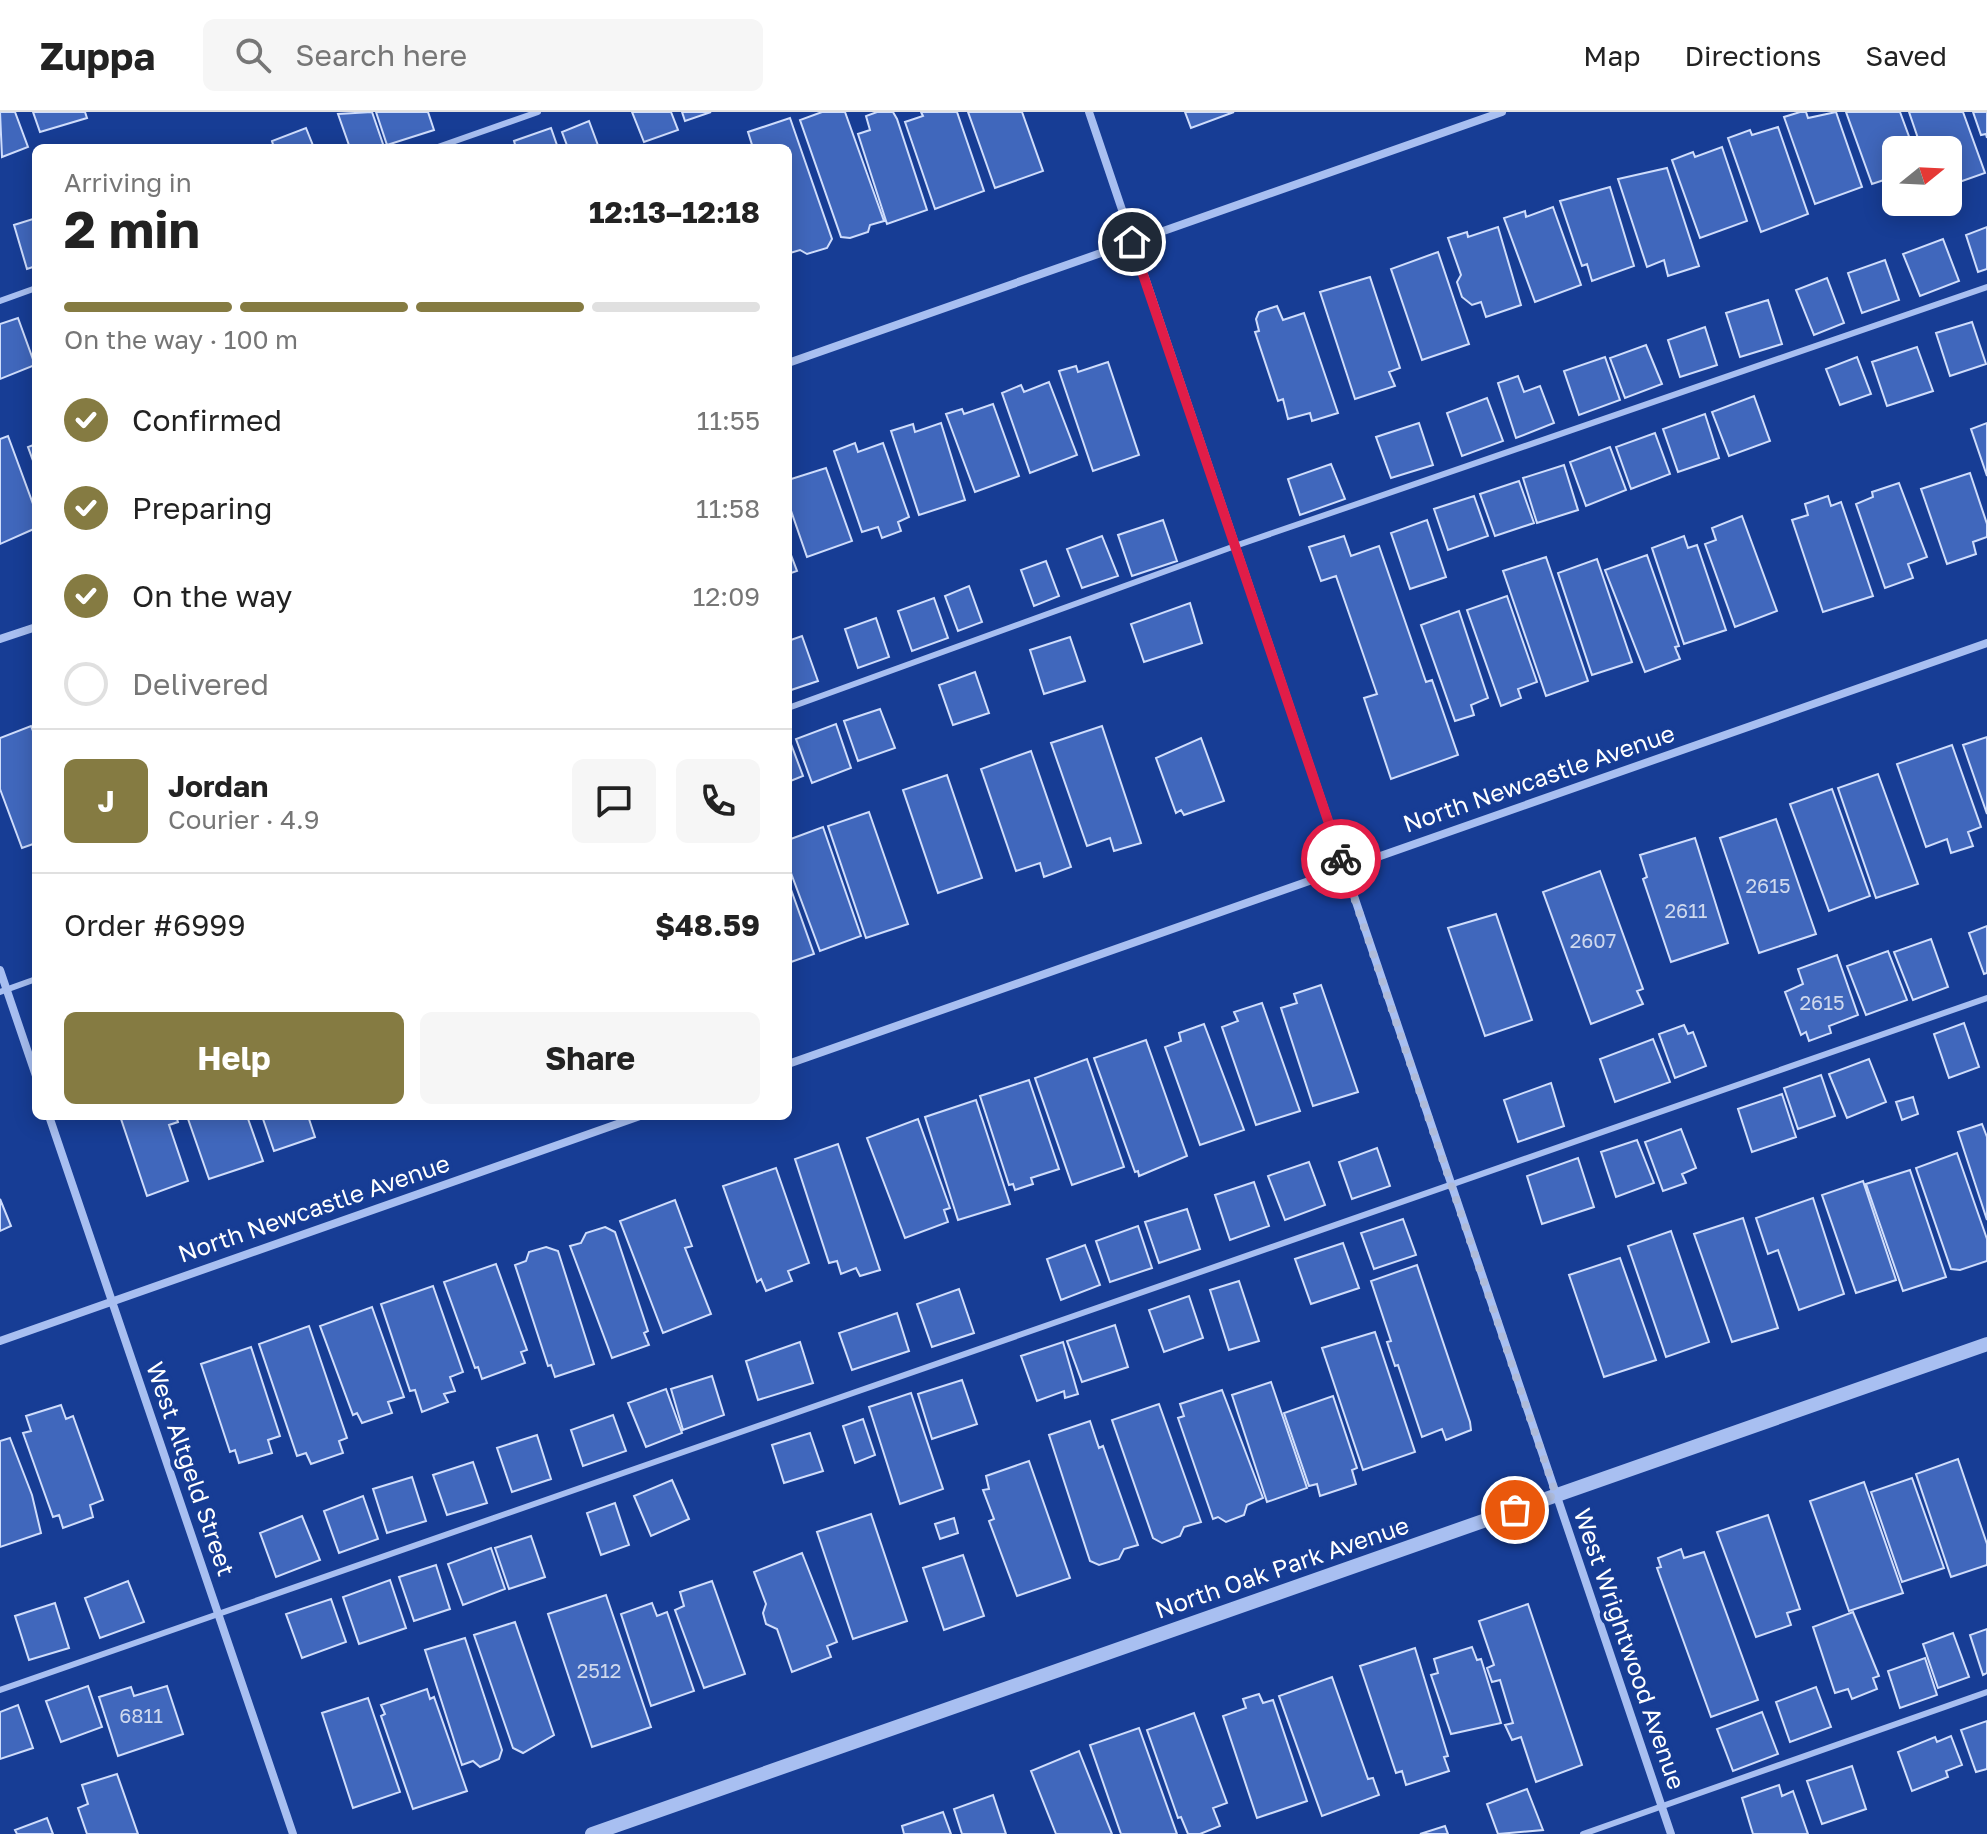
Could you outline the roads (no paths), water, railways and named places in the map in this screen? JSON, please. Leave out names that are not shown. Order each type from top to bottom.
[{"type":"street","name":"West Wrightwood Avenue","points":[[1089,112],[1671,1834]]},
{"type":"street","points":[[792,362],[1502,112]]},
{"type":"street","points":[[0,639],[32,628]]},
{"type":"street","name":"North Newcastle Avenue","points":[[792,1063],[1987,643]]},
{"type":"street","points":[[0,970],[3,991],[32,1066]]},
{"type":"street","name":"West Altgeld Street","points":[[50,1120],[293,1834]]},
{"type":"street","name":"North Newcastle Avenue","points":[[0,1341],[629,1120]]},
{"type":"street","name":"North Oak Park Avenue","points":[[592,1834],[1987,1344]]},
{"type":"lane","points":[[446,144],[538,112]]},
{"type":"lane","points":[[792,707],[1235,546],[1987,287]]},
{"type":"lane","points":[[0,301],[32,289]]},
{"type":"lane","points":[[3,991],[32,980]]},
{"type":"lane","points":[[0,1690],[1987,998]]},
{"type":"lane","points":[[1583,1834],[1987,1692]]}]
